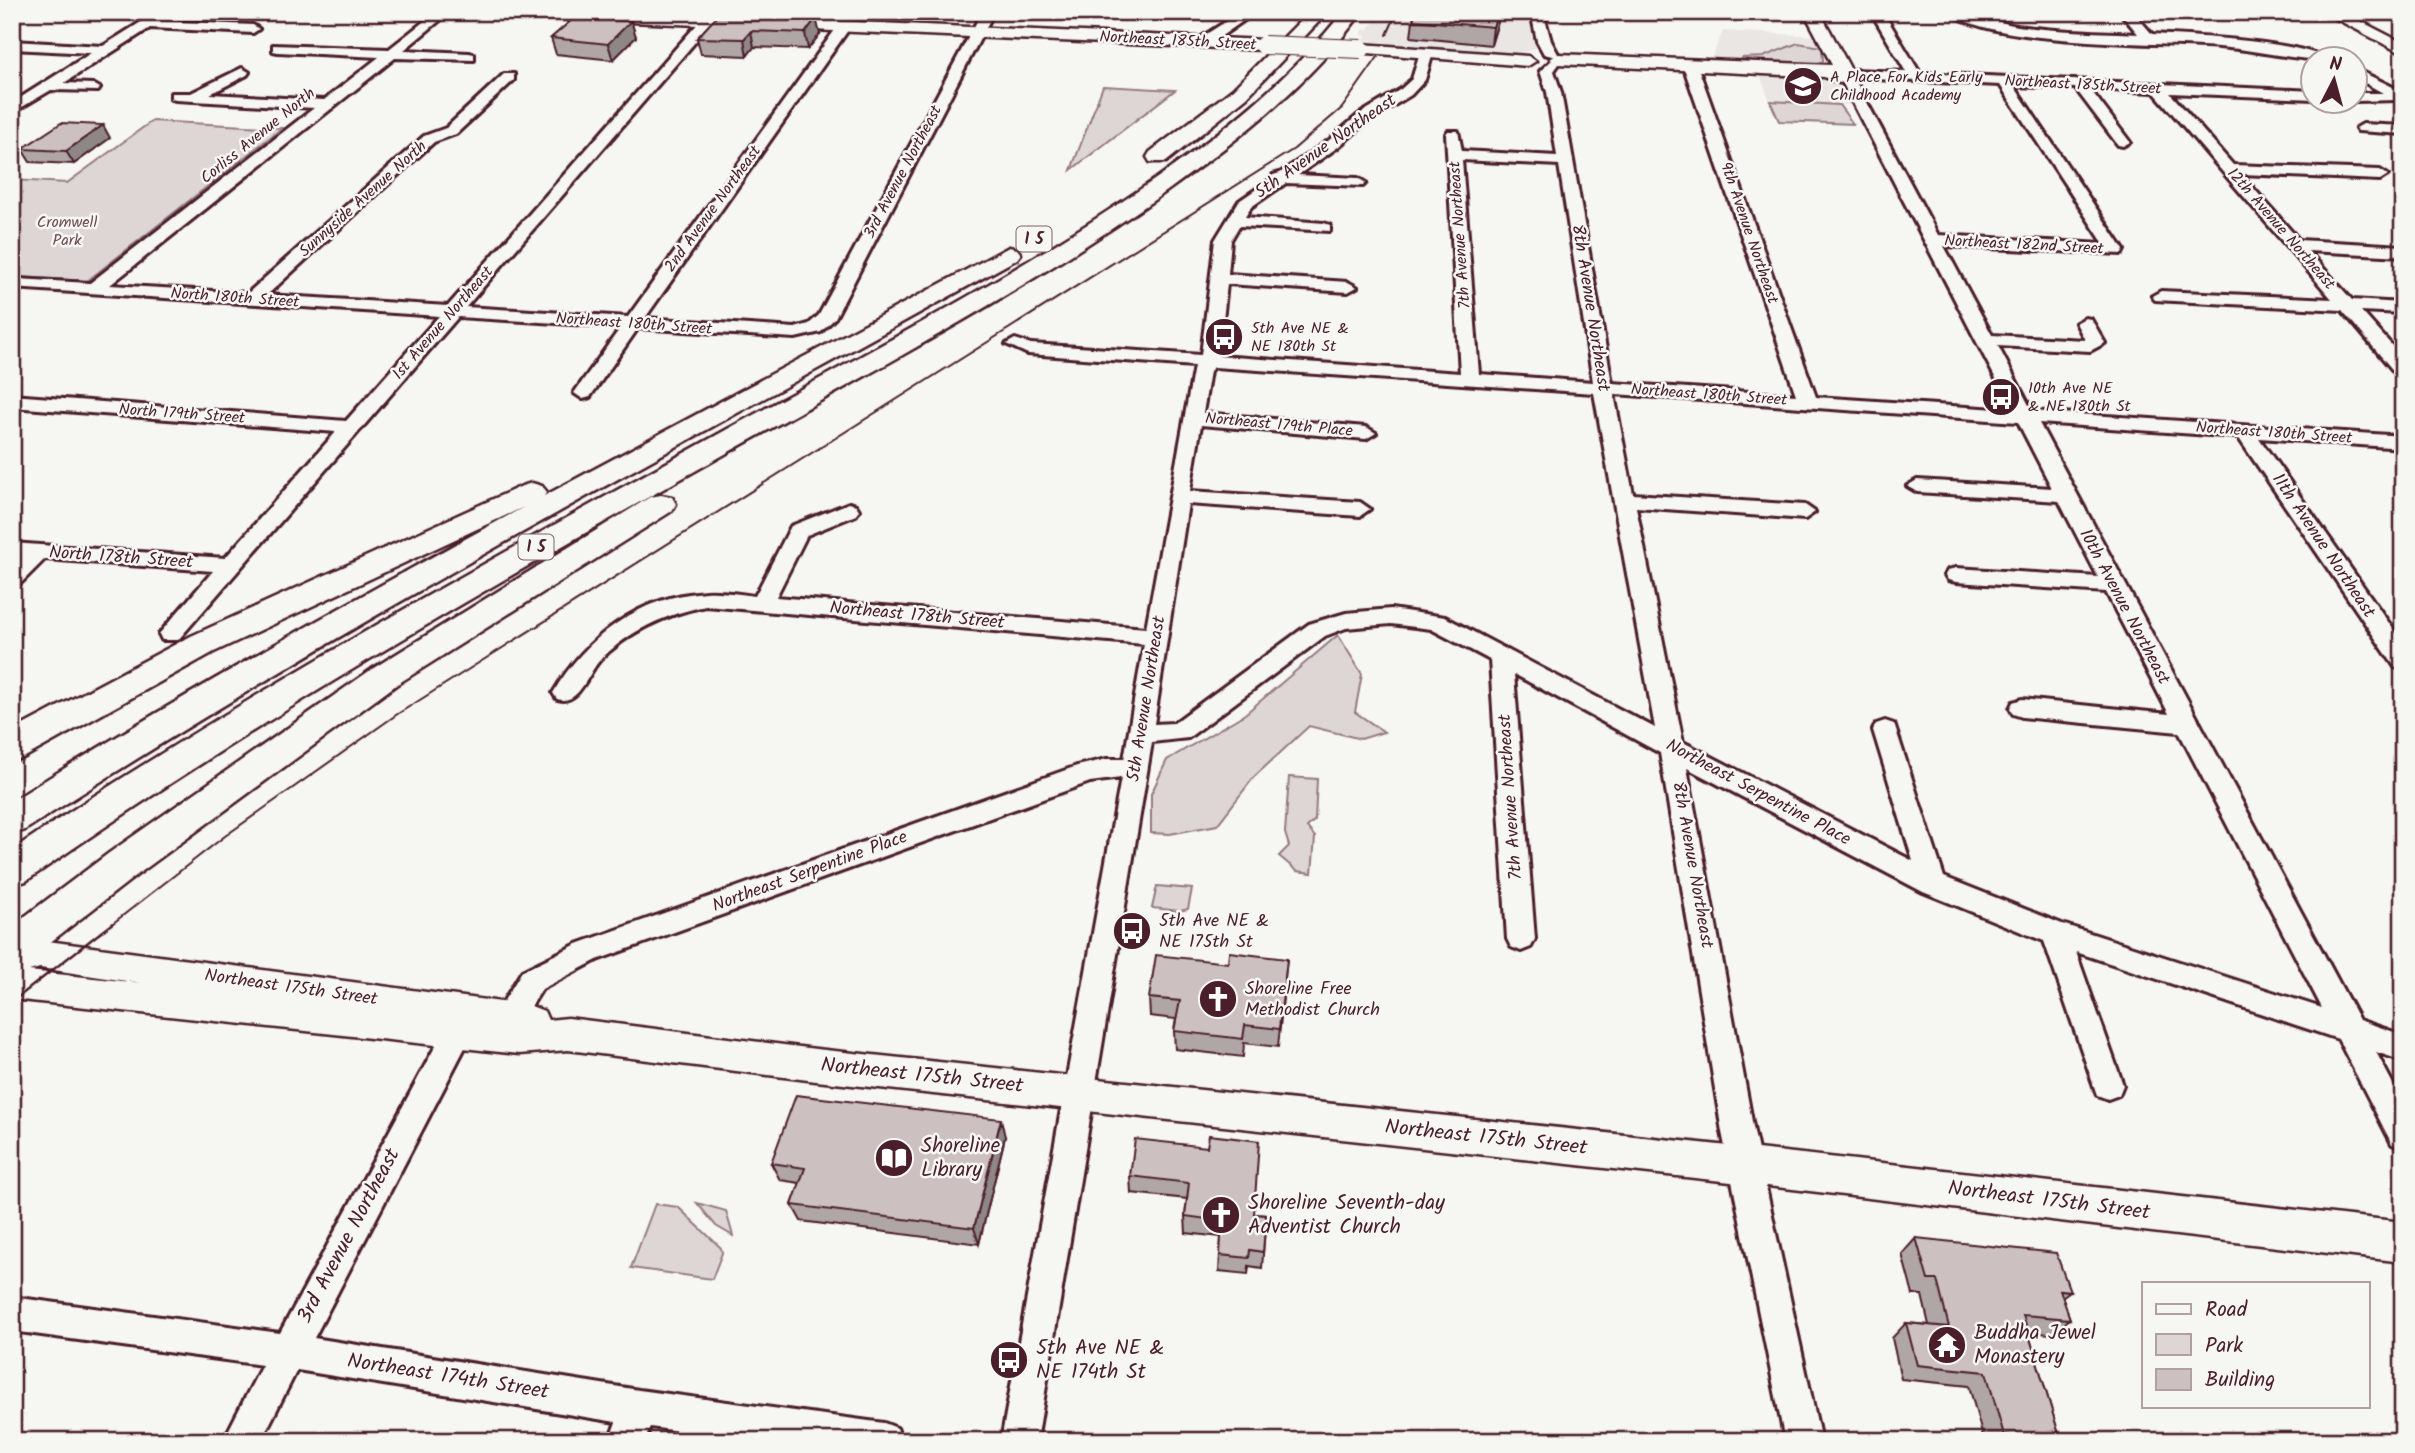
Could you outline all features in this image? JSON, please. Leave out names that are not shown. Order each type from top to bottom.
[{"type":"highway","points":[[1142,169],[1240,93],[1319,12]]},
{"type":"highway","name":"I 5","points":[[12,820],[245,674],[713,416],[1143,197],[1226,136],[1298,73],[1353,12]]},
{"type":"highway","points":[[12,949],[123,864],[384,677],[725,464],[980,313],[1042,248]]},
{"type":"highway","name":"I 5","points":[[20,864],[148,779],[336,662],[874,360],[1042,248]]},
{"type":"highway","points":[[12,748],[93,698],[234,627],[565,476],[713,416]]},
{"type":"main road","name":"Northeast 185th Street","points":[[517,12],[711,16],[845,26],[1842,73]]},
{"type":"main road","name":"10th Avenue Northeast","points":[[1812,12],[1842,73]]},
{"type":"main road","points":[[2331,12],[2403,49]]},
{"type":"main road","name":"Northeast 175th Street","points":[[12,960],[40,954],[509,1017],[568,1034],[797,1063],[1745,1166],[2403,1242]]},
{"type":"main road","name":"Northeast 175th Street","points":[[12,984],[519,1038],[568,1034]]},
{"type":"street","points":[[12,109],[166,12]]},
{"type":"street","name":"Corliss Avenue North","points":[[94,289],[444,12]]},
{"type":"street","name":"3rd Avenue Northeast","points":[[815,328],[827,318],[988,12]]},
{"type":"street","points":[[1205,41],[1250,12]]},
{"type":"street","name":"8th Avenue Northeast","points":[[1537,12],[1542,59],[1566,161],[1603,387],[1671,747],[1745,1166],[1803,1441]]},
{"type":"street","points":[[1877,12],[1916,77]]},
{"type":"street","points":[[1956,12],[1982,22],[2038,33],[2265,46],[2300,55]]},
{"type":"street","points":[[2126,12],[2149,38]]},
{"type":"street","name":"1st Avenue Northeast","points":[[170,634],[711,16]]},
{"type":"street","points":[[147,24],[253,29]]},
{"type":"street","name":"2nd Avenue Northeast","points":[[583,393],[845,26]]},
{"type":"street","points":[[12,45],[106,50]]},
{"type":"street","points":[[278,48],[469,57]]},
{"type":"street","name":"5th Avenue Northeast","points":[[1019,1441],[1141,734],[1192,418],[1201,369],[1209,362],[1223,240],[1245,204],[1278,178],[1314,157],[1363,118],[1406,92],[1418,80],[1426,53]]},
{"type":"street","name":"9th Avenue Northeast","points":[[1690,65],[1808,401]]},
{"type":"street","points":[[192,97],[242,72]]},
{"type":"street","name":"Northeast 185th Street","points":[[1842,73],[2300,94]]},
{"type":"street","name":"10th Avenue Northeast","points":[[1842,73],[2403,1134]]},
{"type":"street","name":"Sunnyside Avenue North","points":[[252,299],[429,139],[451,131],[509,77]]},
{"type":"street","points":[[2370,80],[2393,93],[2392,97],[2370,97]]},
{"type":"street","name":"Northeast 182nd Street","points":[[1932,240],[2116,250],[2004,81]]},
{"type":"street","points":[[2080,85],[2123,142]]},
{"type":"street","points":[[48,86],[93,88]]},
{"type":"street","name":"12th Avenue Northeast","points":[[2158,88],[2403,370]]},
{"type":"street","points":[[176,96],[327,104]]},
{"type":"street","points":[[2363,128],[2403,130]]},
{"type":"street","name":"7th Avenue Northeast","points":[[1453,134],[1470,379]]},
{"type":"street","points":[[1455,155],[1566,161]]},
{"type":"street","points":[[2229,169],[2380,175]]},
{"type":"street","points":[[1278,178],[1358,183]]},
{"type":"street","points":[[1233,220],[1324,228]]},
{"type":"street","points":[[2295,245],[2403,251]]},
{"type":"street","points":[[1218,278],[1348,287]]},
{"type":"street","name":"North 180th Street","points":[[16,284],[453,312]]},
{"type":"street","points":[[2164,300],[2403,308]]},
{"type":"street","name":"Northeast 180th Street","points":[[453,312],[795,333],[815,328]]},
{"type":"street","points":[[1984,340],[2090,346],[2096,342],[2085,323]]},
{"type":"street","name":"Northeast 180th Street","points":[[1014,345],[1028,349],[1209,362],[2403,442]]},
{"type":"street","name":"North 179th Street","points":[[12,401],[351,427]]},
{"type":"street","name":"Northeast 179th Place","points":[[1192,418],[1366,433]]},
{"type":"street","name":"11th Avenue Northeast","points":[[2244,430],[2403,661]]},
{"type":"street","points":[[1917,486],[2065,495]]},
{"type":"street","points":[[1180,498],[1360,509]]},
{"type":"street","points":[[1625,500],[1805,512]]},
{"type":"street","points":[[762,603],[799,531],[849,510]]},
{"type":"street","name":"North 178th Street","points":[[12,550],[230,565]]},
{"type":"street","points":[[12,579],[40,553]]},
{"type":"street","points":[[1956,575],[2112,585]]},
{"type":"street","name":"Northeast 178th Street","points":[[565,693],[578,667],[587,657],[628,625],[677,603],[706,599],[1157,637]]},
{"type":"street","name":"Northeast Serpentine Place","points":[[1141,734],[1179,732],[1317,630],[1340,621],[1388,616],[1437,622],[1933,884],[2055,933],[2403,1048]]},
{"type":"street","name":"7th Avenue Northeast","points":[[1501,655],[1521,939]]},
{"type":"street","points":[[2022,708],[2185,724]]},
{"type":"street","points":[[1885,730],[1933,884]]},
{"type":"street","name":"Northeast Serpentine Place","points":[[509,1017],[532,980],[587,952],[1086,773],[1107,768],[1135,769]]},
{"type":"street","points":[[2055,933],[2108,1084]]},
{"type":"street","name":"3rd Avenue Northeast","points":[[241,1441],[458,1032]]},
{"type":"street","name":"Northeast 174th Street","points":[[12,1314],[288,1351],[639,1408],[884,1441]]},
{"type":"street","points":[[627,1441],[639,1408]]},
{"type":"shaded area","points":[[1381,12],[1530,12],[1538,47],[1522,53],[1361,44],[1366,36],[1361,35],[1363,30],[1368,30]]},
{"type":"shaded area","points":[[1723,31],[1816,36],[1850,105],[1770,101],[1756,65],[1710,62]]},
{"type":"green space","points":[[1798,43],[1822,47],[1823,61],[1811,66],[1740,64],[1742,58],[1763,57]]},
{"type":"green space","points":[[1103,86],[1175,90],[1071,170]]},
{"type":"green space","points":[[1770,101],[1839,105],[1853,124],[1779,121]]},
{"type":"green space","name":"Cromwell Park","points":[[152,121],[282,128],[87,281],[20,277],[12,282],[12,180],[67,183]]},
{"type":"green space","points":[[1338,635],[1362,674],[1355,712],[1384,732],[1361,739],[1309,726],[1254,777],[1217,825],[1170,834],[1151,833],[1151,794],[1167,760],[1245,714]]},
{"type":"green space","points":[[1289,777],[1317,779],[1315,820],[1307,827],[1315,837],[1312,873],[1297,871],[1279,856],[1289,846],[1285,833]]},
{"type":"green space","points":[[1157,886],[1192,889],[1188,909],[1180,911],[1152,908]]},
{"type":"green space","points":[[697,1203],[726,1211],[733,1236],[716,1226]]},
{"type":"green space","points":[[655,1204],[678,1207],[721,1248],[722,1253],[712,1279],[631,1268]]},
{"type":"building","points":[[581,12],[618,12],[613,20],[631,21],[608,44],[551,38]]},
{"type":"building","points":[[1416,12],[1498,12],[1493,27],[1413,20]]},
{"type":"building","points":[[717,16],[816,18],[805,33],[751,31],[744,39],[697,38]]},
{"type":"building","points":[[61,123],[103,125],[66,151],[22,149]]},
{"type":"building","name":"Shoreline Free Methodist Church","points":[[1229,952],[1287,959],[1279,1029],[1245,1025],[1243,1039],[1174,1031],[1180,1001],[1149,998],[1156,955],[1228,963]]},
{"type":"building","name":"Shoreline Library","points":[[796,1095],[1001,1119],[974,1228],[792,1205],[805,1168],[771,1163]]},
{"type":"building","name":"Shoreline Seventh-day Adventist Church","points":[[1209,1135],[1259,1141],[1254,1214],[1266,1215],[1263,1252],[1250,1250],[1249,1258],[1220,1255],[1222,1221],[1185,1216],[1189,1183],[1130,1176],[1135,1139],[1207,1147]]},
{"type":"building","name":"Buddha Jewel Monastery","points":[[1916,1238],[2056,1253],[2070,1291],[2060,1290],[2070,1319],[2023,1315],[2061,1441],[2004,1435],[1986,1372],[1917,1365],[1906,1323],[1949,1327],[1937,1280],[1928,1280]]},
{"type":"tram line","points":[[1387,35],[1397,12]]},
{"type":"tram line","points":[[99,934],[225,836],[396,715],[1294,149],[1342,108],[1378,57]]},
{"type":"tram line","points":[[12,1002],[101,932]]},
{"type":"place","name":"A Place For Kids Early Childhood Academy","points":[[1803,86]]},
{"type":"place","name":"5th Ave NE & NE 180th St","points":[[1224,337]]},
{"type":"place","name":"10th Ave NE & NE 180th St","points":[[2001,397]]},
{"type":"place","name":"5th Ave NE & NE 175th St","points":[[1132,931]]},
{"type":"place","name":"Shoreline Free Methodist Church","points":[[1218,999]]},
{"type":"place","name":"Shoreline Library","points":[[894,1158]]},
{"type":"place","name":"Shoreline Seventh-day Adventist Church","points":[[1221,1215]]},
{"type":"place","name":"Buddha Jewel Monastery","points":[[1947,1345]]},
{"type":"place","name":"5th Ave NE & NE 174th St","points":[[1009,1360]]}]
